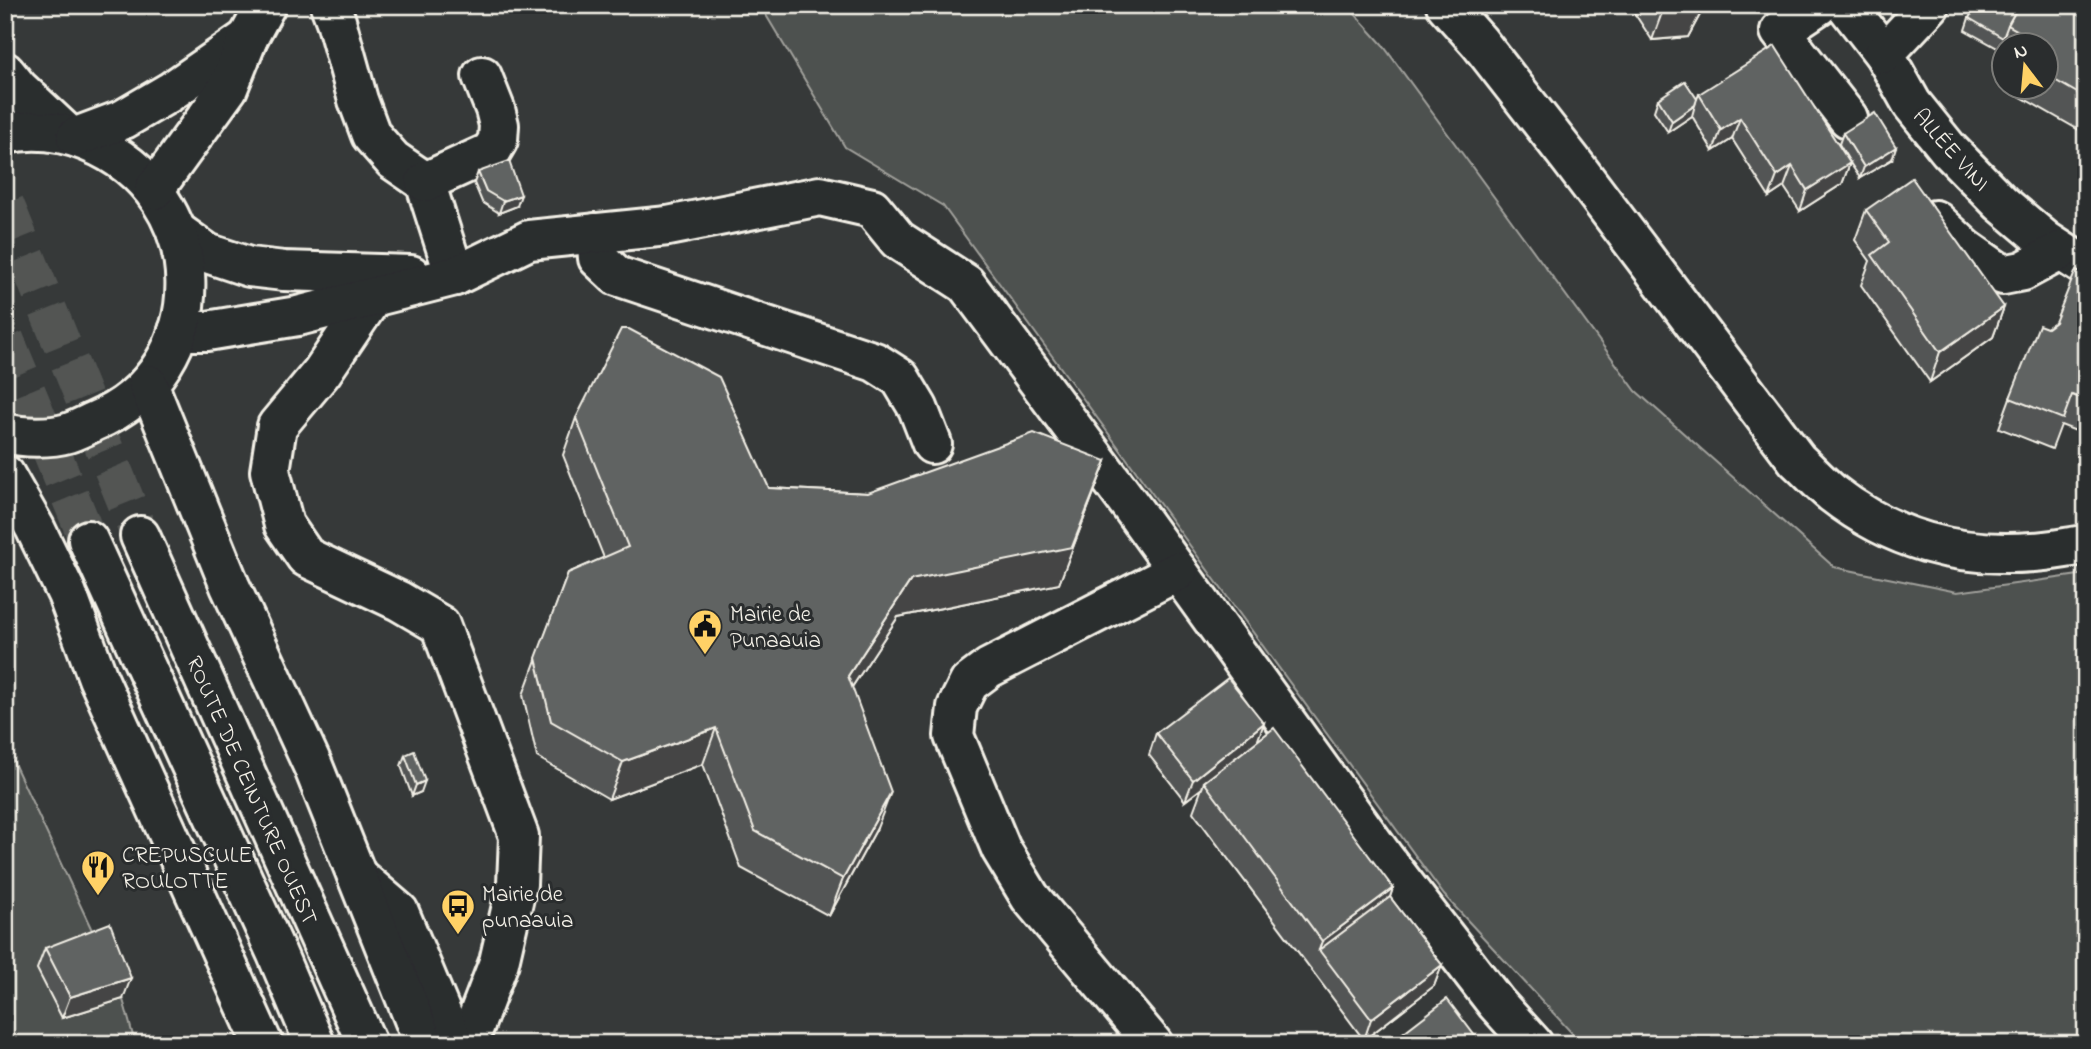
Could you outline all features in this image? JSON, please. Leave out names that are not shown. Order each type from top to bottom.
[{"type":"main road","points":[[154,190],[229,88],[248,38],[266,5]]},
{"type":"main road","points":[[330,5],[371,135],[393,160],[425,182],[455,276]]},
{"type":"main road","points":[[1446,5],[1479,42],[1571,160],[1797,460],[1831,492],[1870,519],[1930,545],[1997,553],[2032,552],[2086,545]]},
{"type":"main road","points":[[1819,5],[1780,31],[1847,118]]},
{"type":"main road","name":"ALLÉE VINI","points":[[1846,5],[1884,54],[1912,104],[1949,150],[2001,203],[2073,259]]},
{"type":"main road","points":[[1884,54],[1930,5]]},
{"type":"main road","points":[[71,136],[124,119],[170,92],[248,38]]},
{"type":"main road","points":[[5,72],[18,88],[71,136]]},
{"type":"main road","points":[[425,182],[491,152],[498,140],[499,125],[482,76]]},
{"type":"main road","points":[[5,134],[24,130],[71,136],[108,150],[132,167],[154,190],[170,214],[187,274],[185,302],[178,331],[166,359],[148,384],[112,415],[67,433],[20,437],[5,433]]},
{"type":"main road","points":[[178,331],[229,328],[299,316],[372,298],[455,276],[530,240],[668,226],[820,196],[872,208],[898,240],[966,284],[1178,571],[1385,859],[1496,1003],[1533,1044]]},
{"type":"main road","points":[[1935,220],[1966,249],[2003,275],[2073,259]]},
{"type":"main road","points":[[176,231],[207,253],[250,267],[284,271],[455,276]]},
{"type":"main road","points":[[596,233],[598,258],[617,276],[875,362],[900,378],[918,408],[933,444]]},
{"type":"main road","points":[[372,298],[322,372],[277,426],[271,471],[284,525],[306,557],[399,601],[440,625],[519,836],[517,884],[499,962],[471,1035],[471,1044]]},
{"type":"main road","points":[[148,384],[230,586],[313,766],[424,1044]]},
{"type":"main road","points":[[5,475],[35,528],[66,594],[98,678],[263,1044]]},
{"type":"main road","name":"ROUTE DE CEINTURE OUEST","points":[[140,536],[367,1044]]},
{"type":"main road","name":"ROUTE DE CEINTURE OUEST","points":[[88,540],[271,940],[315,1044]]},
{"type":"main road","points":[[1153,1044],[1030,897],[1001,849],[954,736],[957,707],[969,682],[989,668],[1178,571]]},
{"type":"main road","points":[[357,876],[400,912],[454,1044]]},
{"type":"shaded area","points":[[760,5],[1347,5],[1382,44],[1636,391],[1834,567],[1957,592],[2086,574],[2086,1044],[1582,1044],[1444,895],[943,206],[845,147]]},
{"type":"shaded area","points":[[5,744],[112,969],[135,1044],[5,1044]]},
{"type":"building","points":[[1660,5],[1700,5],[1663,10]]},
{"type":"building","points":[[1976,5],[2019,5],[2005,32],[1993,32],[1969,18]]},
{"type":"building","points":[[2019,5],[2086,5],[2086,98],[2060,83],[2060,32],[2020,32],[2008,25]]},
{"type":"building","points":[[1775,46],[1850,163],[1807,190],[1792,166],[1777,176],[1740,118],[1721,130],[1699,94]]},
{"type":"building","points":[[1685,81],[1697,99],[1695,105],[1672,121],[1658,99]]},
{"type":"building","points":[[1875,113],[1896,147],[1864,167],[1843,133]]},
{"type":"building","points":[[509,161],[521,195],[503,201],[486,191],[478,172]]},
{"type":"building","points":[[1912,178],[2004,307],[1940,352],[1872,255],[1889,242],[1866,210]]},
{"type":"building","points":[[2076,270],[2086,274],[2086,400],[2072,395],[2063,419],[2010,398],[2039,325],[2047,328],[2055,322]]},
{"type":"building","name":"Mairie de Punaauia","points":[[621,329],[629,329],[719,377],[769,488],[868,493],[1034,433],[1106,461],[1072,547],[911,580],[848,676],[891,792],[843,879],[755,831],[716,728],[623,762],[551,721],[536,658],[568,573],[628,547],[576,418]]},
{"type":"building","points":[[1228,678],[1264,723],[1193,780],[1156,733]]},
{"type":"building","points":[[1274,728],[1393,888],[1322,941],[1204,782]]},
{"type":"building","points":[[414,751],[425,781],[416,785],[405,755]]},
{"type":"building","points":[[1390,897],[1442,965],[1371,1019],[1319,950]]},
{"type":"building","points":[[110,923],[131,978],[70,997],[45,948]]},
{"type":"building","points":[[1447,999],[1481,1044],[1392,1044],[1391,1042]]},
{"type":"tunnel","points":[[5,204],[140,536]]},
{"type":"tunnel","points":[[5,339],[88,540]]},
{"type":"place","name":"Mairie de Punaauia","points":[[705,656]]},
{"type":"place","name":"CREPUSCULE ROULOTTE","points":[[98,897]]},
{"type":"place","name":"Mairie de punaauia","points":[[458,936]]}]
